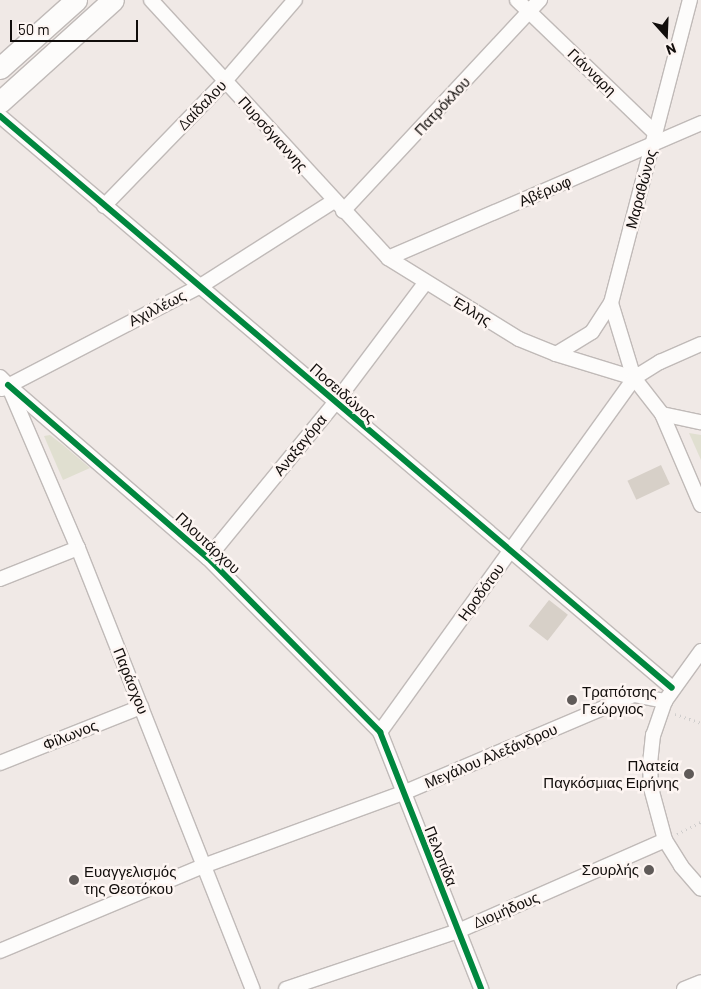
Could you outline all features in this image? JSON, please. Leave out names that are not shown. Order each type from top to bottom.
[{"type":"main road","points":[[0,68],[76,0]]},
{"type":"main road","points":[[0,102],[112,0]]},
{"type":"street","name":"Πυρσόγιαννης","points":[[151,0],[339,206]]},
{"type":"street","name":"Δαίδαλου","points":[[104,206],[225,80],[295,0]]},
{"type":"street","name":"Γιάνναρη","points":[[517,0],[654,138]]},
{"type":"street","name":"Πατρόκλου","points":[[339,206],[540,0]]},
{"type":"street","name":"Μαραθώνος","points":[[556,354],[592,332],[611,303],[690,0]]},
{"type":"street","name":"Ποσειδώνος","points":[[0,116],[509,552],[672,688]]},
{"type":"street","name":"Αβέρωφ","points":[[388,258],[654,138],[701,123]]},
{"type":"street","name":"Έλλης","points":[[339,206],[388,258],[425,283],[520,339],[556,354],[634,378]]},
{"type":"street","name":"Αχιλλέως","points":[[3,384],[199,287],[339,206]]},
{"type":"street","name":"Αναξαγόρα","points":[[208,558],[335,403],[425,283]]},
{"type":"street","points":[[611,303],[634,378],[662,414],[700,500]]},
{"type":"street","points":[[634,378],[660,362],[701,344]]},
{"type":"street","name":"Ηροδότου","points":[[380,732],[634,378]]},
{"type":"street","name":"Παράσχου","points":[[3,384],[78,548],[206,865],[253,989]]},
{"type":"street","name":"Πλουτάρχου","points":[[3,384],[208,558],[380,732]]},
{"type":"street","points":[[662,414],[701,422]]},
{"type":"street","points":[[0,579],[78,548]]},
{"type":"street","points":[[701,652],[672,688],[663,706],[653,736],[650,780],[656,815],[665,840],[681,866],[701,889]]},
{"type":"street","name":"Μεγάλου Αλεξάνδρου","points":[[0,951],[206,865],[403,793],[634,695],[663,706]]},
{"type":"street","name":"Φίλωνος","points":[[0,763],[141,707]]},
{"type":"street","name":"Πελοπίδα","points":[[380,732],[481,989]]},
{"type":"street","name":"Διομήδους","points":[[286,989],[458,931],[665,840]]},
{"type":"street","points":[[684,989],[701,982]]},
{"type":"path","points":[[663,706],[701,723]]},
{"type":"path","points":[[665,840],[701,822]]},
{"type":"shaded area","points":[[689,433],[701,435],[701,460]]},
{"type":"shaded area","points":[[50,435],[90,468],[63,480],[44,436]]},
{"type":"building","points":[[661,465],[670,484],[636,500],[627,481]]},
{"type":"building","points":[[549,600],[568,615],[548,641],[529,626]]},
{"type":"cycle path","points":[[0,116],[672,688]]},
{"type":"cycle path","points":[[8,385],[208,558],[380,732],[481,989]]},
{"type":"place","name":"Τραπότσης Γεώργιος","points":[[572,700]]},
{"type":"place","name":"Πλατεία Παγκόσμιας Ειρήνης","points":[[689,774]]},
{"type":"place","name":"Σουρλής","points":[[649,870]]},
{"type":"place","name":"Ευαγγελισμός της Θεοτόκου","points":[[74,880]]}]
